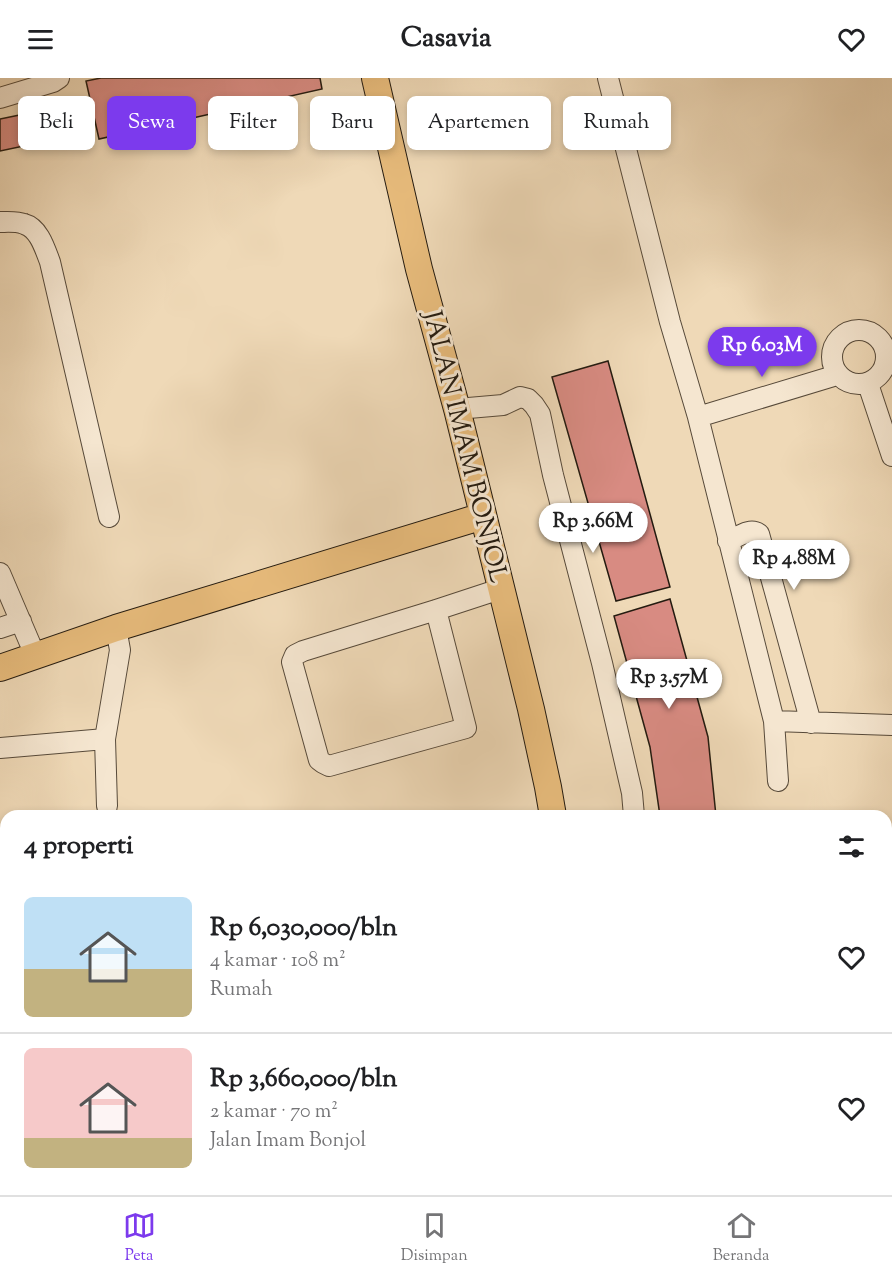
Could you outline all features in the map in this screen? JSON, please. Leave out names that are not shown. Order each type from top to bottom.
[{"type":"main road","name":"JALAN IMAM BONJOL","points":[[375,78],[419,268],[457,410],[531,709],[552,810]]},
{"type":"main road","points":[[0,668],[116,628],[483,516]]},
{"type":"street","points":[[0,98],[59,78]]},
{"type":"street","points":[[608,78],[670,322],[698,417],[774,721],[778,781]]},
{"type":"street","points":[[0,222],[25,224],[35,232],[43,244],[50,262],[109,517]]},
{"type":"street","points":[[851,330],[865,330],[877,336],[885,347],[889,360],[881,375],[868,384],[856,385],[846,382],[837,375],[831,362],[832,349],[840,337],[851,330]]},
{"type":"street","points":[[698,417],[837,375]]},
{"type":"street","points":[[868,384],[892,456]]},
{"type":"street","points":[[457,410],[503,405],[520,397],[528,399],[540,414],[602,663],[632,793],[633,810]]},
{"type":"street","points":[[728,541],[751,531],[759,534],[811,723]]},
{"type":"street","points":[[0,573],[35,655]]},
{"type":"street","points":[[436,610],[466,728],[329,766],[323,764],[319,760],[292,662],[296,655],[500,589]]},
{"type":"street","points":[[0,628],[21,621]]},
{"type":"street","points":[[108,806],[105,739],[120,650],[116,628]]},
{"type":"street","points":[[774,721],[892,725]]},
{"type":"street","points":[[0,748],[105,739]]},
{"type":"building","points":[[101,78],[320,78],[322,89],[291,96],[208,96],[208,115],[196,117],[196,96],[107,96],[107,137],[99,139],[95,121],[95,96],[89,96],[86,81]]},
{"type":"building","points":[[18,115],[18,147],[0,151],[0,119]]},
{"type":"building","points":[[608,361],[670,587],[616,601],[552,377]]},
{"type":"building","points":[[670,599],[708,737],[715,810],[659,810],[650,747],[614,616]]}]
